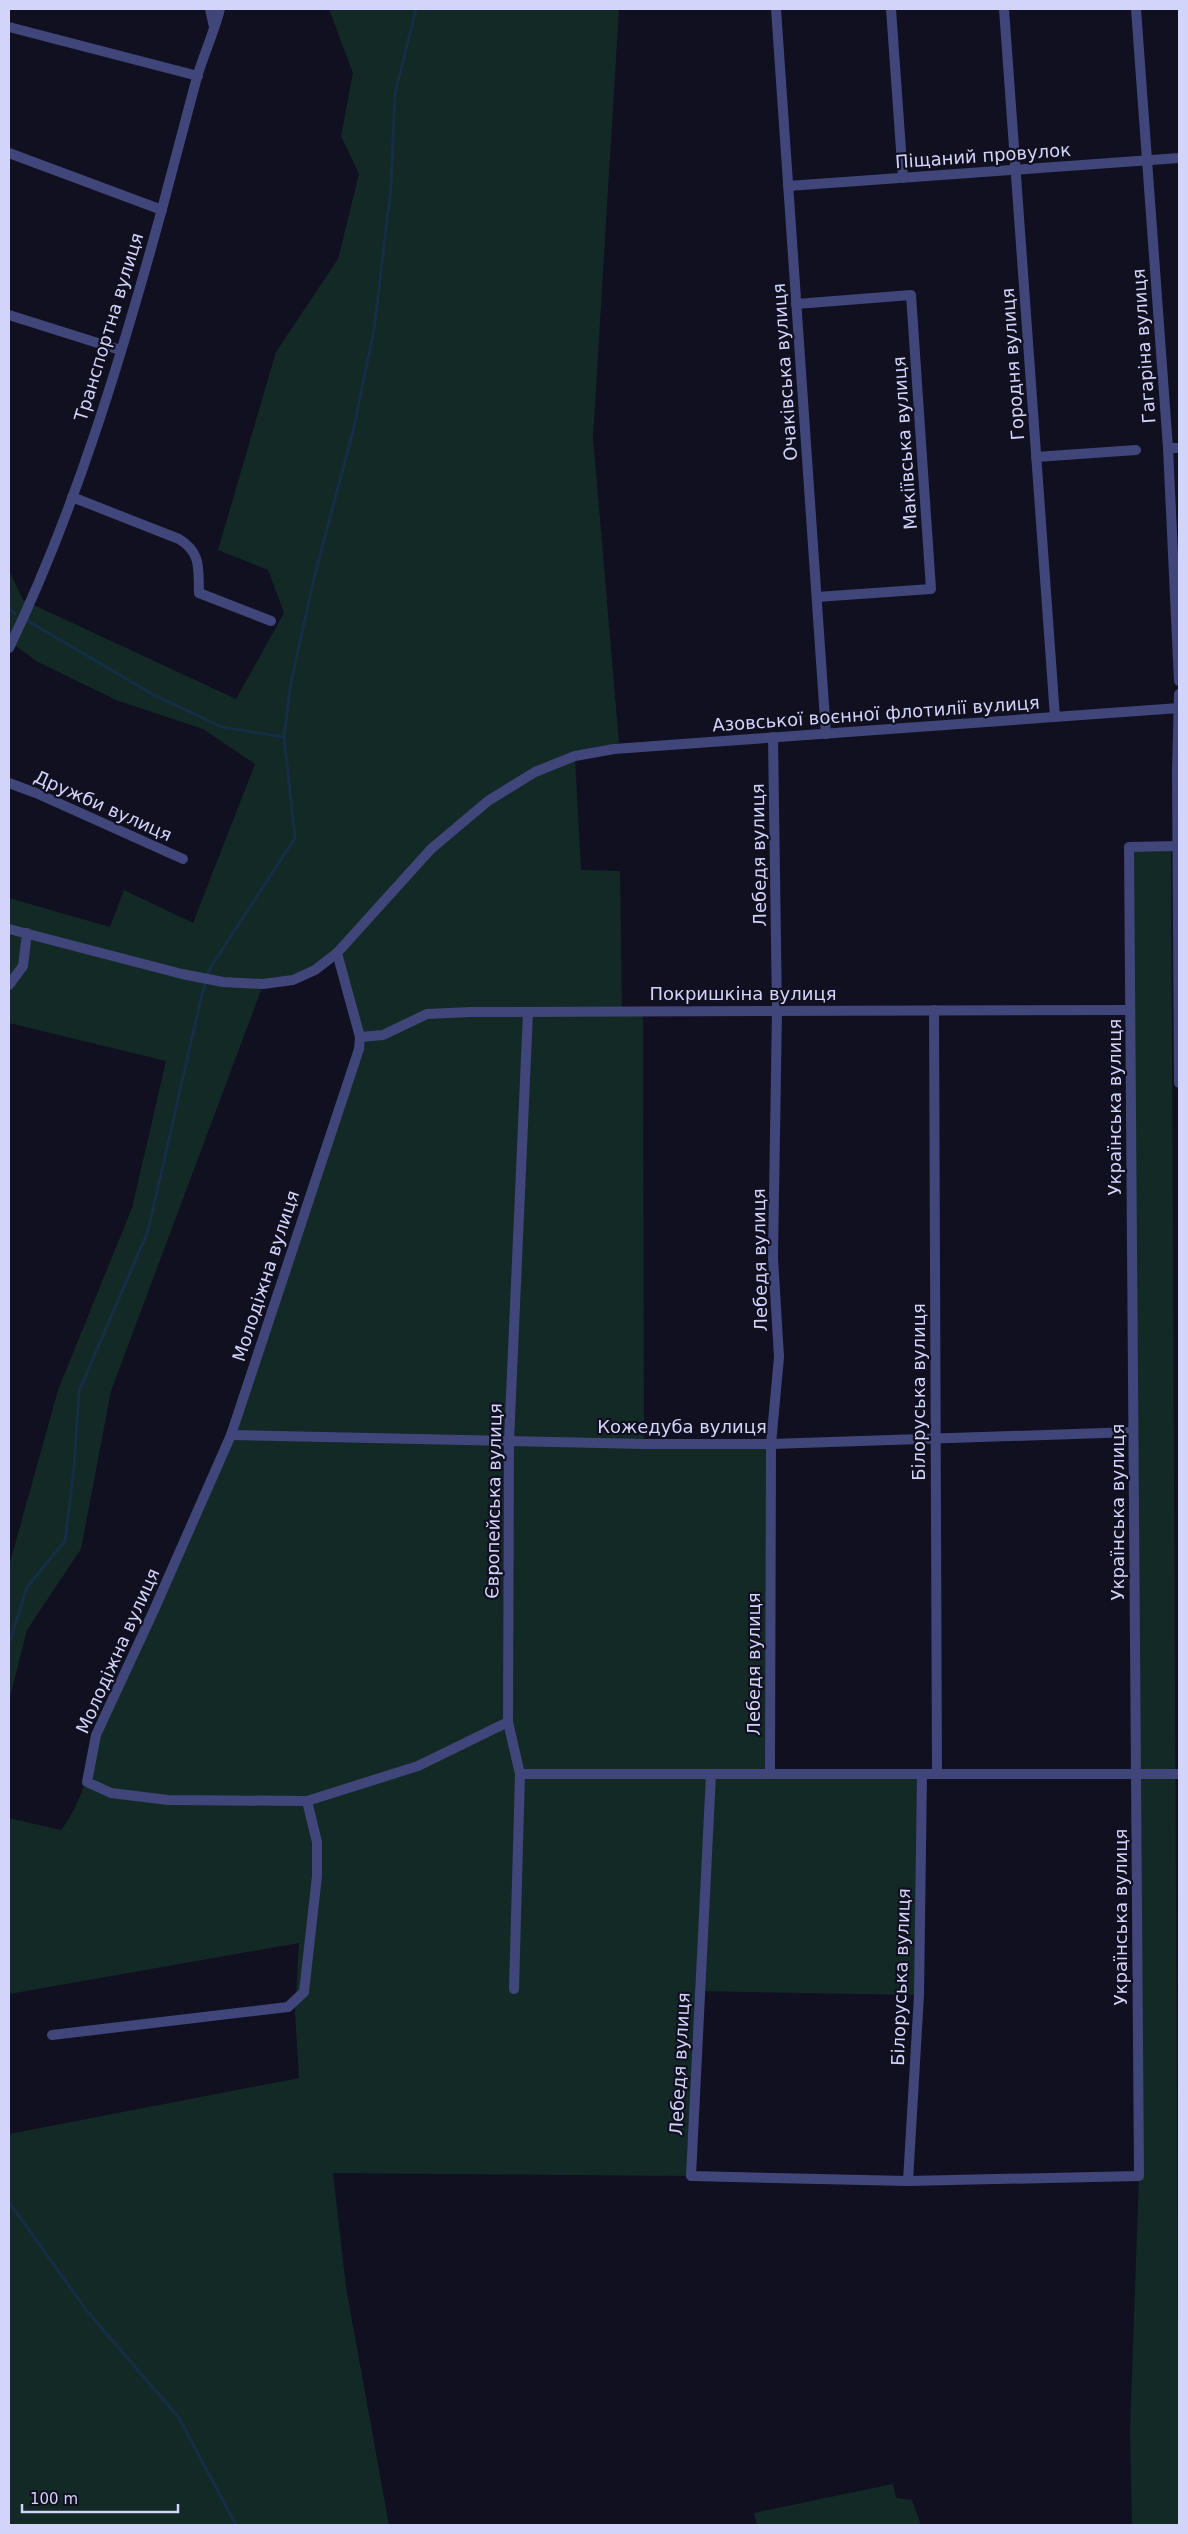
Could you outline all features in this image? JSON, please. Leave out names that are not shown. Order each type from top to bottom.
[{"type":"street","points":[[210,9],[215,28]]},
{"type":"street","name":"Транспортна вулиця","points":[[9,648],[35,594],[72,497],[120,350],[162,210],[198,76],[220,9]]},
{"type":"street","name":"Очаківська вулиця","points":[[776,9],[826,734]]},
{"type":"street","points":[[890,9],[904,178]]},
{"type":"street","name":"Городня вулиця","points":[[1004,9],[1055,717]]},
{"type":"street","name":"Гагаріна вулиця","points":[[1136,9],[1168,448],[1179,681]]},
{"type":"street","points":[[9,26],[198,76]]},
{"type":"street","points":[[9,153],[162,210]]},
{"type":"street","name":"Піщаний провулок","points":[[788,186],[1179,158]]},
{"type":"street","name":"Макіївська вулиця","points":[[796,304],[911,295],[931,589],[817,597]]},
{"type":"street","points":[[9,315],[120,350]]},
{"type":"street","points":[[1168,448],[1179,448]]},
{"type":"street","points":[[1036,457],[1136,450]]},
{"type":"street","points":[[72,497],[179,539],[192,547],[197,558],[199,593],[271,621]]},
{"type":"street","points":[[1179,694],[1177,846],[1179,1083]]},
{"type":"street","name":"Азовської воєнної флотилії вулиця","points":[[9,929],[27,932],[182,974],[223,982],[263,984],[293,980],[315,970],[337,953],[432,849],[462,821],[488,801],[535,772],[576,756],[614,749],[774,741],[826,734],[1179,708]]},
{"type":"street","name":"Лебедя вулиця","points":[[770,1774],[771,1444],[779,1357],[773,1258],[777,1010],[774,741]]},
{"type":"street","name":"Дружби вулиця","points":[[9,783],[36,793],[183,859]]},
{"type":"street","name":"Українська вулиця","points":[[908,2181],[1139,2176],[1129,847],[1177,846]]},
{"type":"street","points":[[9,985],[23,966],[27,932]]},
{"type":"street","name":"Молодіжна вулиця","points":[[307,1801],[168,1800],[111,1793],[87,1782],[96,1735],[154,1610],[231,1435],[359,1049],[360,1037],[337,953]]},
{"type":"street","name":"Покришкіна вулиця","points":[[360,1037],[383,1035],[428,1014],[777,1010],[1130,1010]]},
{"type":"street","name":"Білоруська вулиця","points":[[934,1010],[937,1774]]},
{"type":"street","name":"Європейська вулиця","points":[[514,1989],[520,1774],[508,1722],[509,1441],[528,1012]]},
{"type":"street","name":"Кожедуба вулиця","points":[[231,1435],[771,1444],[1133,1432]]},
{"type":"street","points":[[52,2035],[288,2007],[304,1992],[317,1876],[317,1842],[307,1801],[418,1766],[508,1722]]},
{"type":"street","points":[[520,1774],[1179,1774]]},
{"type":"street","name":"Лебедя вулиця","points":[[711,1774],[691,2176],[908,2181]]},
{"type":"street","name":"Білоруська вулиця","points":[[908,2181],[919,1996],[922,1774]]},
{"type":"green space","points":[[329,9],[619,9],[593,437],[619,743],[576,752],[575,756],[581,870],[620,871],[622,1010],[643,1010],[644,1444],[771,1444],[770,1774],[922,1774],[919,1995],[700,1991],[691,2176],[333,2173],[346,2287],[389,2525],[9,2525],[9,2134],[299,2078],[295,2012],[299,1943],[9,1994],[9,1818],[61,1830],[75,1808],[88,1773],[96,1735],[231,1435],[359,1049],[337,953],[315,970],[263,985],[111,1391],[81,1549],[27,1630],[9,1701],[9,1566],[58,1390],[132,1208],[166,1061],[9,1023],[9,898],[110,927],[124,890],[193,923],[255,764],[203,729],[116,700],[38,662],[9,641],[9,570],[23,600],[236,699],[284,613],[268,570],[218,550],[276,352],[338,259],[359,174],[341,136],[353,73]]},
{"type":"green space","points":[[1129,847],[1171,847],[1179,2525],[1132,2525],[1130,2430],[1139,2176]]},
{"type":"green space","points":[[893,2484],[896,2498],[912,2500],[921,2525],[757,2525],[754,2513]]},
{"type":"waterway","points":[[9,1644],[27,1587],[65,1541],[74,1468],[79,1391],[148,1231],[202,994],[210,968],[295,838],[284,737],[291,683],[314,578],[353,431],[374,330],[391,187],[395,94],[416,9]]},
{"type":"waterway","points":[[9,608],[15,614]]},
{"type":"waterway","points":[[28,621],[154,695],[222,727],[284,737]]},
{"type":"waterway","points":[[9,2202],[87,2311],[179,2418],[236,2525]]}]
